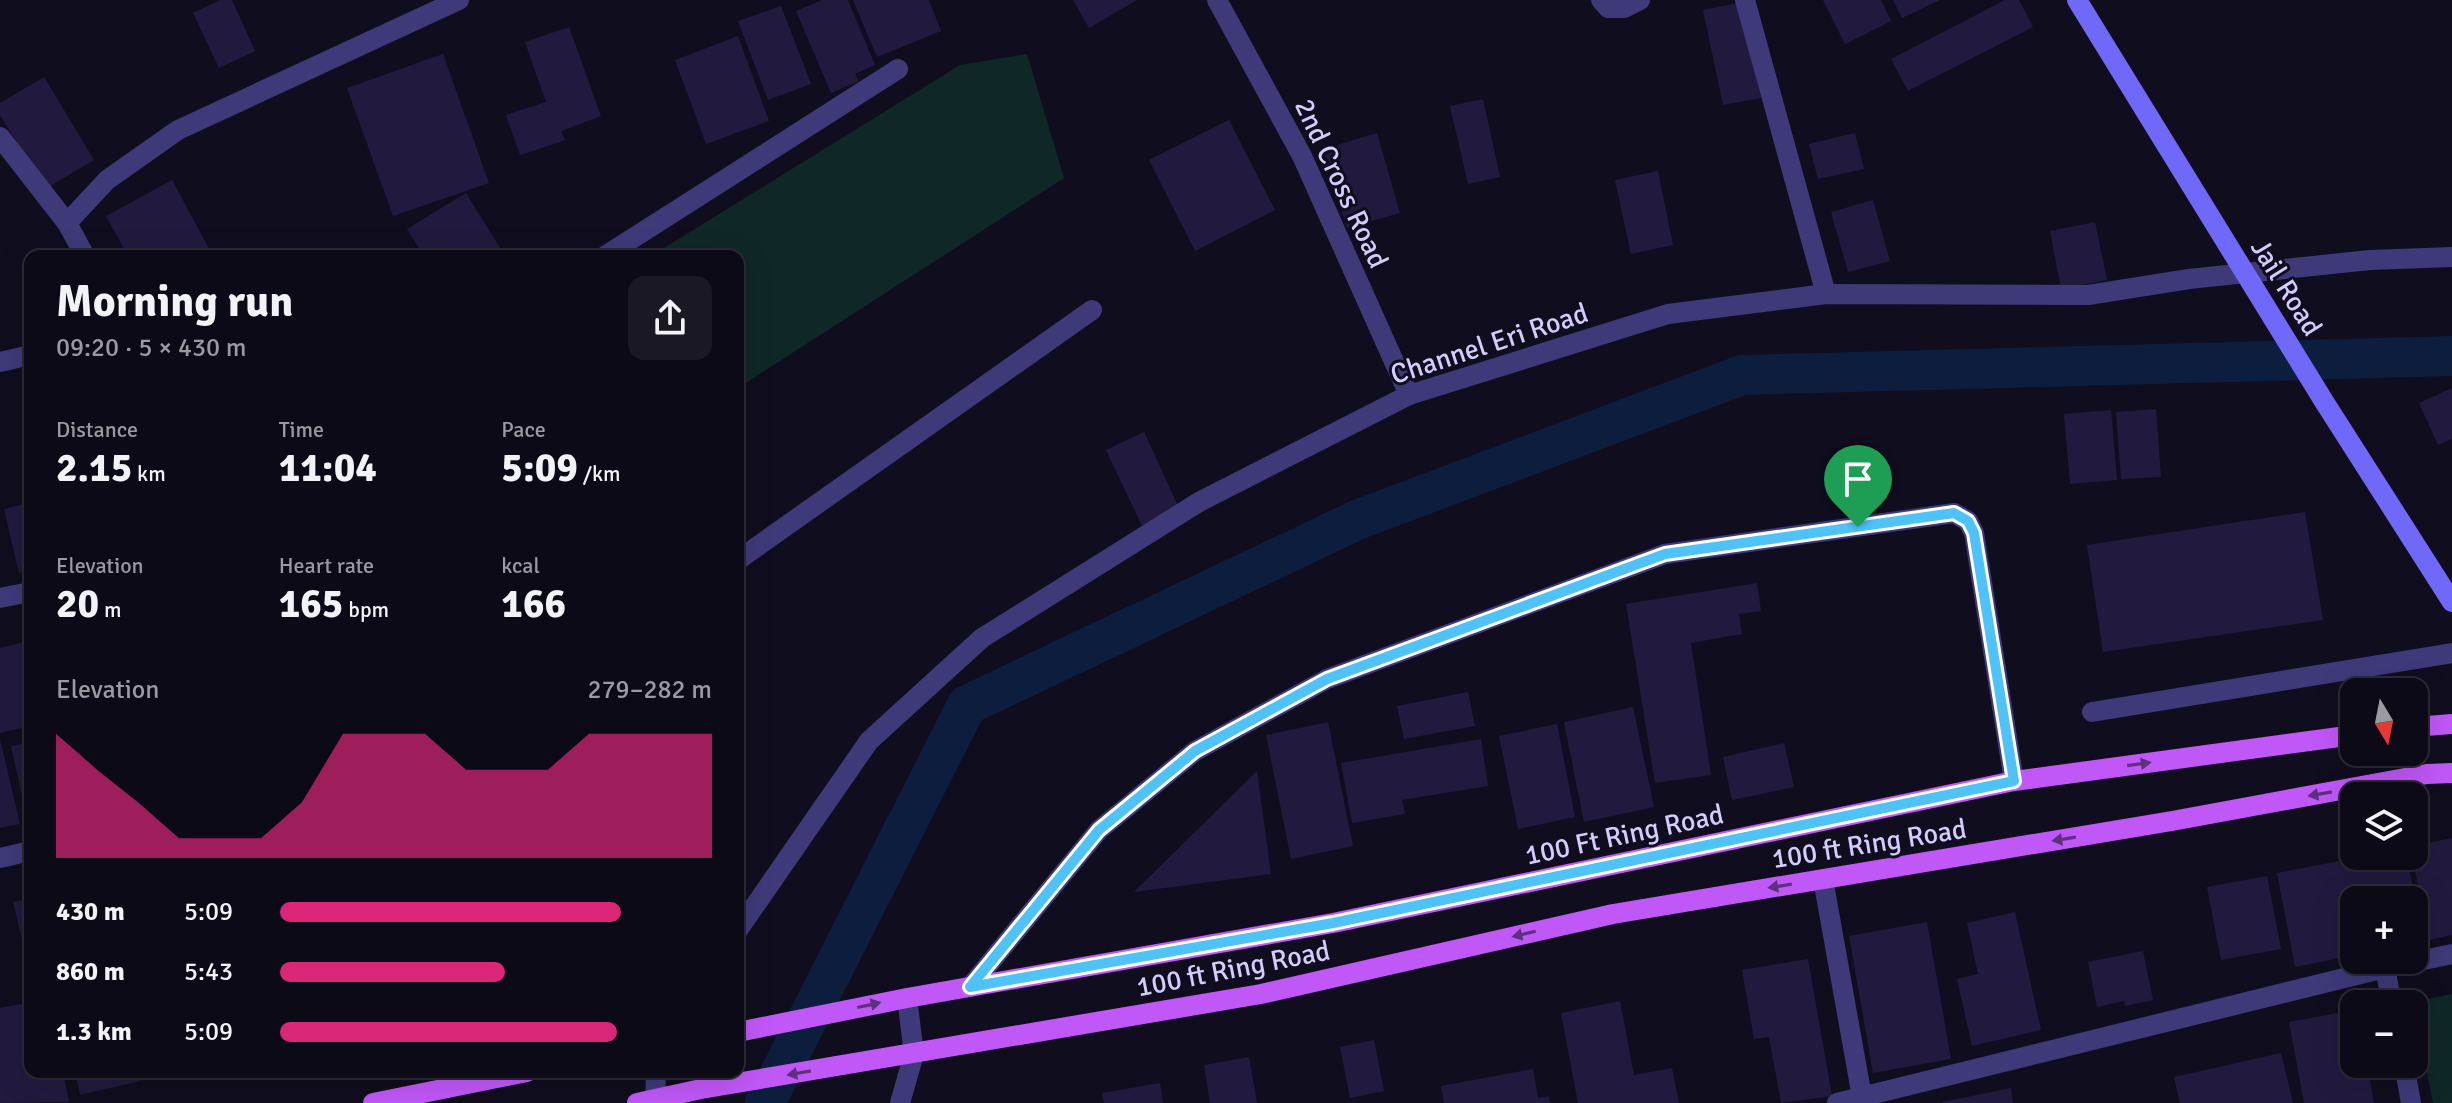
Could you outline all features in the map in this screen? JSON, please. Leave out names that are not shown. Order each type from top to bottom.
[{"type":"main road","name":"Jail Road","points":[[2077,0],[2325,403],[2452,602]]},
{"type":"main road","points":[[2428,726],[2452,724]]},
{"type":"main road","name":"100 Ft Ring Road","points":[[744,1031],[907,998],[1333,923],[2014,781],[2340,737]]},
{"type":"main road","name":"100 ft Ring Road","points":[[649,1102],[701,1089],[1261,994],[1613,914],[2172,821],[2427,774],[2452,773]]},
{"type":"main road","points":[[373,1103],[475,1078]]},
{"type":"street","points":[[67,223],[107,180],[178,130],[459,0]]},
{"type":"street","name":"2nd Cross Road","points":[[1217,0],[1302,156],[1409,395]]},
{"type":"street","points":[[1601,0],[1608,8],[1624,8],[1640,0]]},
{"type":"street","points":[[1745,0],[1826,294]]},
{"type":"street","points":[[614,250],[898,69]]},
{"type":"street","points":[[0,137],[67,223],[82,250]]},
{"type":"street","name":"Channel Eri Road","points":[[744,921],[869,741],[982,638],[1199,502],[1409,395],[1668,314],[1826,294],[2088,295],[2189,279],[2370,260],[2452,257]]},
{"type":"street","points":[[744,556],[1092,310]]},
{"type":"street","points":[[0,362],[24,356]]},
{"type":"street","points":[[970,987],[1099,830],[1195,751],[1327,679],[1665,554],[1954,513],[1968,521],[1974,533],[2014,781]]},
{"type":"street","points":[[0,598],[24,593]]},
{"type":"street","points":[[2092,712],[2452,653]]},
{"type":"street","points":[[0,858],[24,852]]},
{"type":"street","points":[[1823,879],[1862,1097]]},
{"type":"street","points":[[2428,959],[2452,954]]},
{"type":"street","points":[[1837,1103],[2361,974]]},
{"type":"street","points":[[900,1103],[914,1054],[907,998]]},
{"type":"street","points":[[649,1102],[655,1078]]},
{"type":"street","points":[[2407,1078],[2411,1103]]},
{"type":"green space","points":[[1027,54],[1064,178],[744,384],[744,250],[661,250],[960,65]]},
{"type":"green space","points":[[2452,994],[2452,1103],[2433,1103],[2428,1078],[2428,999]]},
{"type":"building","points":[[220,0],[232,0],[255,51],[219,68],[193,13]]},
{"type":"building","points":[[822,0],[848,0],[875,65],[855,74],[859,81],[831,93],[796,11]]},
{"type":"building","points":[[853,0],[929,0],[941,31],[877,57]]},
{"type":"building","points":[[1073,0],[1137,0],[1089,28]]},
{"type":"building","points":[[1823,0],[1881,0],[1891,21],[1845,44]]},
{"type":"building","points":[[1893,0],[1940,0],[1902,18]]},
{"type":"building","points":[[2005,0],[2019,0],[2033,27],[1908,91],[1891,59]]},
{"type":"building","points":[[1742,2],[1761,98],[1723,105],[1703,10]]},
{"type":"building","points":[[781,6],[811,84],[768,100],[738,21]]},
{"type":"building","points":[[569,27],[601,116],[561,131],[565,140],[520,155],[506,115],[546,102],[525,42]]},
{"type":"building","points":[[738,36],[769,121],[706,144],[675,60]]},
{"type":"building","points":[[443,54],[489,183],[393,216],[347,88]]},
{"type":"building","points":[[44,77],[94,160],[45,189],[0,115],[0,103]]},
{"type":"building","points":[[1483,99],[1500,177],[1468,184],[1450,106]]},
{"type":"building","points":[[1229,120],[1275,210],[1195,251],[1149,160]]},
{"type":"building","points":[[1377,133],[1400,213],[1347,228],[1324,149]]},
{"type":"building","points":[[1855,133],[1864,169],[1818,179],[1809,144]]},
{"type":"building","points":[[1658,171],[1673,245],[1631,254],[1615,180]]},
{"type":"building","points":[[172,180],[210,250],[125,250],[106,216]]},
{"type":"building","points":[[466,193],[501,250],[420,250],[407,229]]},
{"type":"building","points":[[1873,200],[1890,261],[1848,272],[1831,212]]},
{"type":"building","points":[[2095,222],[2107,280],[2061,289],[2050,231]]},
{"type":"building","points":[[2452,388],[2452,439],[2438,445],[2419,403]]},
{"type":"building","points":[[2156,409],[2161,477],[2121,479],[2116,412]]},
{"type":"building","points":[[2111,410],[2117,480],[2070,484],[2064,414]]},
{"type":"building","points":[[1144,432],[1179,508],[1142,526],[1106,450]]},
{"type":"building","points":[[24,504],[24,572],[19,573],[4,509]]},
{"type":"building","points":[[2305,512],[2323,620],[2103,652],[2087,545]]},
{"type":"building","points":[[1757,583],[1761,611],[1739,614],[1742,634],[1691,643],[1711,775],[1655,783],[1626,604]]},
{"type":"building","points":[[24,642],[24,727],[0,733],[0,648]]},
{"type":"building","points":[[1468,692],[1475,726],[1404,739],[1397,706]]},
{"type":"building","points":[[1633,707],[1654,807],[1584,822],[1564,722]]},
{"type":"building","points":[[1328,722],[1353,846],[1291,859],[1266,735]]},
{"type":"building","points":[[1557,724],[1575,817],[1518,829],[1499,736]]},
{"type":"building","points":[[0,739],[20,824],[0,828]]},
{"type":"building","points":[[1481,739],[1488,786],[1402,800],[1405,814],[1352,823],[1341,763]]},
{"type":"building","points":[[24,743],[24,805],[11,746]]},
{"type":"building","points":[[1784,743],[1794,787],[1732,800],[1723,757]]},
{"type":"building","points":[[1257,771],[1271,874],[1134,892]]},
{"type":"building","points":[[2452,838],[2452,935],[2429,940],[2428,886],[2418,886],[2415,870],[2428,870],[2428,843]]},
{"type":"building","points":[[2340,861],[2340,870],[2410,870],[2412,886],[2340,886],[2340,958],[2295,967],[2277,873]]},
{"type":"building","points":[[2267,876],[2281,949],[2221,960],[2207,887]]},
{"type":"building","points":[[24,899],[24,948],[13,902]]},
{"type":"building","points":[[2015,912],[2041,1030],[1972,1046],[1957,979],[1978,974],[1967,923]]},
{"type":"building","points":[[1927,922],[1951,1059],[1873,1073],[1849,936]]},
{"type":"building","points":[[2143,951],[2153,1000],[2125,1006],[2124,1001],[2097,1007],[2088,962]]},
{"type":"building","points":[[1808,959],[1832,1096],[1781,1103],[1769,1037],[1754,1039],[1742,970]]},
{"type":"building","points":[[1620,1001],[1634,1075],[1672,1068],[1679,1103],[1578,1103],[1561,1013]]},
{"type":"building","points":[[24,1003],[24,1078],[64,1078],[69,1102],[0,1103],[0,1008]]},
{"type":"building","points":[[2340,1013],[2340,1078],[2370,1078],[2374,1103],[2304,1103],[2289,1022]]},
{"type":"building","points":[[1374,1040],[1384,1091],[1350,1098],[1340,1047]]},
{"type":"building","points":[[2281,1053],[2293,1103],[2180,1103],[2174,1077]]},
{"type":"building","points":[[1249,1057],[1257,1103],[1210,1103],[1204,1065]]},
{"type":"building","points":[[1533,1069],[1538,1098],[1549,1096],[1550,1103],[1444,1103],[1441,1086]]},
{"type":"building","points":[[76,1078],[139,1078],[140,1081],[80,1095]]},
{"type":"building","points":[[1160,1083],[1163,1103],[1104,1103],[1102,1093]]},
{"type":"building","points":[[2011,1088],[2013,1103],[1942,1103],[1942,1102]]},
{"type":"waterway","points":[[765,1103],[967,705],[1357,520],[1742,375],[2452,356]]},
{"type":"route","points":[[1954,513],[1968,521],[1974,533],[2014,781],[1333,923],[970,987],[1099,830],[1195,751],[1327,679],[1665,554],[1858,527],[1954,513]]}]
